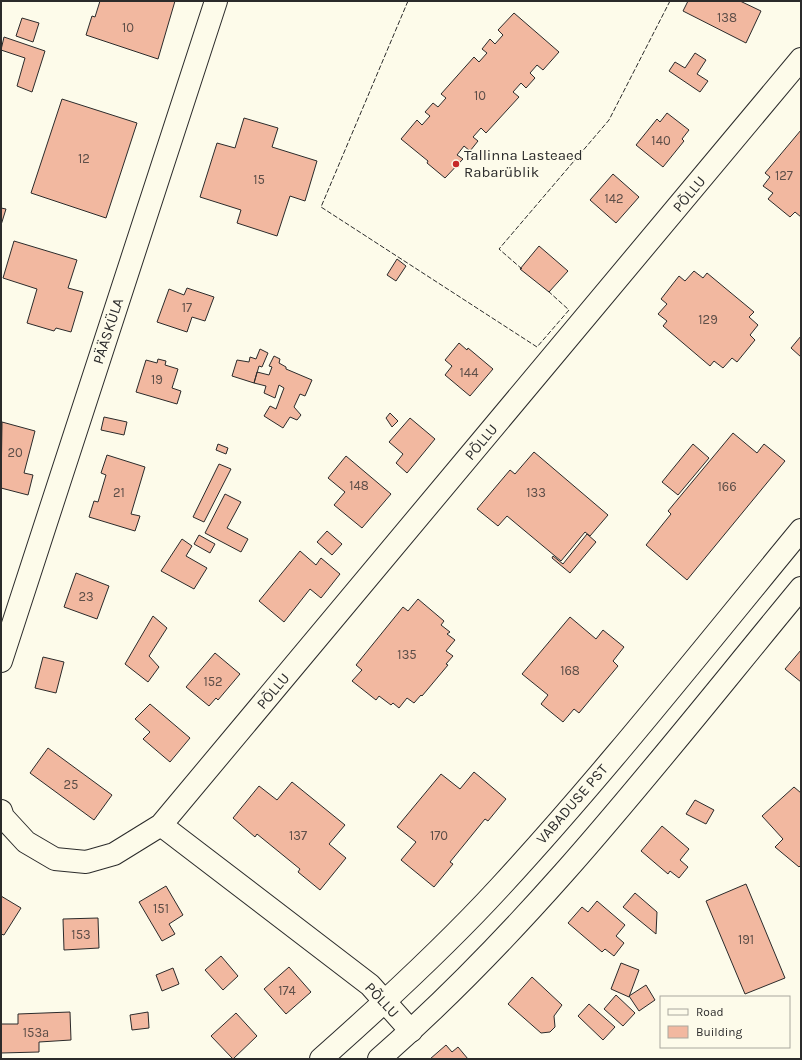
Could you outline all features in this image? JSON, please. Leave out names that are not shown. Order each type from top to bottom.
[{"type":"main road","name":"PÄÄSKÜLA","points":[[1,661],[216,1]]},
{"type":"main road","name":"PÕLLU","points":[[1,811],[3,817],[26,842],[55,859],[86,862],[114,854],[161,825],[801,60]]},
{"type":"main road","name":"VABADUSE PST","points":[[321,1059],[385,1002],[499,888],[617,753],[801,530]]},
{"type":"main road","points":[[379,1059],[411,1031],[475,968],[588,844],[801,588]]},
{"type":"main road","name":"PÕLLU","points":[[161,825],[370,985],[411,1031]]},
{"type":"building","points":[[100,1],[175,1],[158,59],[86,35],[92,16],[95,17]]},
{"type":"building","points":[[688,1],[740,1],[761,11],[746,43],[683,11]]},
{"type":"building","points":[[514,13],[559,52],[543,70],[537,65],[530,73],[535,78],[526,88],[521,83],[513,92],[519,97],[486,133],[481,128],[473,137],[478,141],[470,151],[464,146],[457,155],[463,159],[445,178],[427,163],[428,161],[401,139],[417,120],[422,125],[430,116],[425,112],[433,103],[438,107],[446,98],[441,94],[474,57],[479,62],[487,53],[482,49],[490,39],[495,44],[503,35],[498,30]]},
{"type":"building","points":[[22,18],[39,23],[33,42],[16,36]]},
{"type":"building","points":[[4,37],[45,51],[32,92],[17,86],[25,58],[1,50]]},
{"type":"building","points":[[695,53],[706,60],[697,74],[708,81],[700,92],[669,71],[675,62],[685,68]]},
{"type":"building","points":[[62,99],[137,123],[106,218],[31,193]]},
{"type":"building","points":[[667,113],[689,130],[682,139],[684,141],[663,167],[636,145],[657,119],[660,122]]},
{"type":"building","points":[[244,118],[278,128],[272,147],[317,161],[305,201],[290,196],[277,236],[237,223],[241,210],[200,197],[217,143],[235,148]]},
{"type":"building","points":[[801,130],[801,217],[795,212],[790,217],[768,199],[773,193],[763,186],[770,177],[765,173]]},
{"type":"building","points":[[613,174],[639,197],[616,223],[590,200]]},
{"type":"building","points":[[1,208],[6,209],[1,225]]},
{"type":"building","points":[[14,241],[77,260],[68,288],[83,292],[71,332],[56,328],[54,331],[27,323],[37,289],[3,278]]},
{"type":"building","points":[[539,246],[568,271],[549,292],[520,269]]},
{"type":"building","points":[[397,259],[406,266],[396,281],[387,275]]},
{"type":"building","points":[[694,271],[703,278],[707,273],[754,312],[749,317],[758,325],[750,335],[755,340],[737,362],[732,358],[723,368],[714,361],[710,366],[663,326],[667,321],[658,314],[667,304],[661,299],[679,276],[685,281]]},
{"type":"building","points":[[187,288],[214,297],[205,321],[192,317],[187,332],[157,322],[169,289],[184,295]]},
{"type":"building","points":[[801,336],[801,357],[791,348]]},
{"type":"building","points":[[459,343],[467,350],[468,348],[493,369],[470,396],[445,375],[452,366],[445,360]]},
{"type":"building","points":[[260,349],[268,353],[262,367],[259,366],[254,383],[232,376],[237,360],[249,362],[250,357],[256,359]]},
{"type":"building","points":[[274,356],[280,359],[279,363],[286,367],[286,369],[312,380],[305,396],[300,394],[294,407],[301,415],[297,420],[290,417],[283,428],[264,416],[270,406],[276,409],[284,388],[279,385],[275,398],[264,393],[266,386],[254,383],[257,372],[269,375],[272,367],[269,366]]},
{"type":"building","points":[[158,359],[166,361],[165,365],[178,369],[172,388],[181,391],[177,404],[136,392],[146,360],[157,363]]},
{"type":"building","points":[[390,413],[398,421],[392,427],[386,418]]},
{"type":"building","points":[[104,417],[127,422],[124,435],[101,430]]},
{"type":"building","points":[[410,418],[435,439],[407,473],[396,463],[403,454],[389,442]]},
{"type":"building","points":[[2,422],[35,431],[24,473],[33,475],[28,495],[1,488]]},
{"type":"building","points":[[733,433],[757,453],[764,444],[785,461],[687,580],[646,545],[671,514],[668,511]]},
{"type":"building","points":[[218,444],[228,448],[226,454],[216,450]]},
{"type":"building","points":[[693,444],[709,458],[678,495],[662,482]]},
{"type":"building","points":[[534,452],[608,515],[590,536],[585,532],[561,561],[507,516],[498,526],[477,509],[510,470],[515,474]]},
{"type":"building","points":[[107,455],[145,467],[131,514],[140,516],[135,531],[89,517],[94,501],[98,502],[106,475],[101,473]]},
{"type":"building","points":[[346,456],[391,494],[362,528],[334,505],[345,492],[328,478]]},
{"type":"building","points":[[219,464],[231,469],[204,522],[193,517]]},
{"type":"building","points":[[225,494],[241,502],[227,528],[248,539],[241,552],[205,533]]},
{"type":"building","points":[[327,531],[342,544],[332,555],[317,542]]},
{"type":"building","points":[[587,534],[596,542],[570,573],[552,558],[553,556],[563,564]]},
{"type":"building","points":[[199,535],[215,544],[210,553],[194,544]]},
{"type":"building","points":[[182,539],[192,546],[186,556],[207,568],[194,589],[161,571]]},
{"type":"building","points":[[300,551],[316,565],[321,558],[340,574],[321,598],[310,589],[284,622],[259,601]]},
{"type":"building","points":[[76,573],[109,586],[97,619],[64,607]]},
{"type":"building","points":[[418,599],[444,621],[441,625],[450,632],[447,634],[455,640],[446,651],[453,656],[446,664],[448,665],[422,696],[421,695],[414,703],[407,698],[399,708],[393,703],[391,705],[379,696],[376,700],[352,681],[362,670],[356,665],[403,607],[408,611]]},
{"type":"building","points":[[153,616],[167,628],[149,656],[159,667],[148,682],[125,664]]},
{"type":"building","points":[[570,617],[596,639],[603,630],[624,647],[613,661],[618,666],[579,713],[574,709],[563,722],[541,704],[548,695],[522,674]]},
{"type":"building","points":[[801,650],[801,682],[785,669]]},
{"type":"building","points":[[215,653],[240,674],[218,700],[216,698],[209,706],[186,687]]},
{"type":"building","points":[[43,657],[64,662],[56,693],[35,688]]},
{"type":"building","points":[[150,704],[190,738],[170,762],[143,739],[150,732],[135,719]]},
{"type":"building","points":[[48,748],[112,795],[94,820],[30,773]]},
{"type":"building","points":[[474,772],[506,799],[488,821],[485,819],[450,862],[453,864],[434,887],[401,860],[416,842],[397,827],[441,774],[460,789]]},
{"type":"building","points":[[292,782],[345,825],[329,844],[346,858],[320,890],[298,872],[300,869],[257,834],[255,837],[233,818],[259,786],[277,800]]},
{"type":"building","points":[[794,787],[801,793],[801,865],[799,867],[775,847],[783,839],[762,816]]},
{"type":"building","points":[[695,800],[714,810],[706,824],[686,814]]},
{"type":"building","points":[[662,826],[689,849],[680,860],[688,867],[679,878],[670,871],[668,874],[641,851]]},
{"type":"building","points":[[746,884],[785,978],[745,994],[706,901]]},
{"type":"building","points":[[166,886],[183,915],[169,924],[175,934],[162,941],[139,902]]},
{"type":"building","points":[[635,893],[657,912],[656,934],[623,907]]},
{"type":"building","points":[[1,896],[21,908],[4,935],[1,934]]},
{"type":"building","points":[[597,901],[625,925],[616,936],[624,943],[614,956],[605,949],[602,952],[568,923],[582,907],[588,912]]},
{"type":"building","points":[[98,918],[99,948],[64,950],[63,919]]},
{"type":"building","points":[[221,956],[238,976],[223,990],[205,970]]},
{"type":"building","points":[[621,963],[639,970],[629,997],[611,989]]},
{"type":"building","points":[[289,967],[311,992],[286,1014],[264,989]]},
{"type":"building","points":[[173,968],[179,984],[162,991],[156,975]]},
{"type":"building","points":[[532,977],[562,1005],[554,1016],[555,1027],[550,1032],[541,1033],[508,1004]]},
{"type":"building","points":[[646,985],[655,1000],[639,1011],[629,996]]},
{"type":"building","points":[[616,995],[635,1013],[623,1026],[604,1009]]},
{"type":"building","points":[[589,1004],[615,1027],[603,1040],[578,1016]]},
{"type":"building","points":[[70,1012],[71,1040],[39,1042],[39,1052],[1,1053],[1,1024],[18,1024],[18,1014]]},
{"type":"building","points":[[148,1012],[149,1028],[132,1030],[130,1015]]},
{"type":"building","points":[[236,1013],[257,1036],[233,1059],[211,1036]]},
{"type":"building","points":[[446,1045],[452,1052],[458,1047],[468,1059],[430,1059]]},
{"type":"fence","points":[[408,1],[321,207],[537,347],[569,310],[548,291]]},
{"type":"fence","points":[[522,269],[499,249],[609,120],[670,1]]},
{"type":"place","name":"Tallinna Lasteaed Rabarüblik","points":[[456,164]]}]
